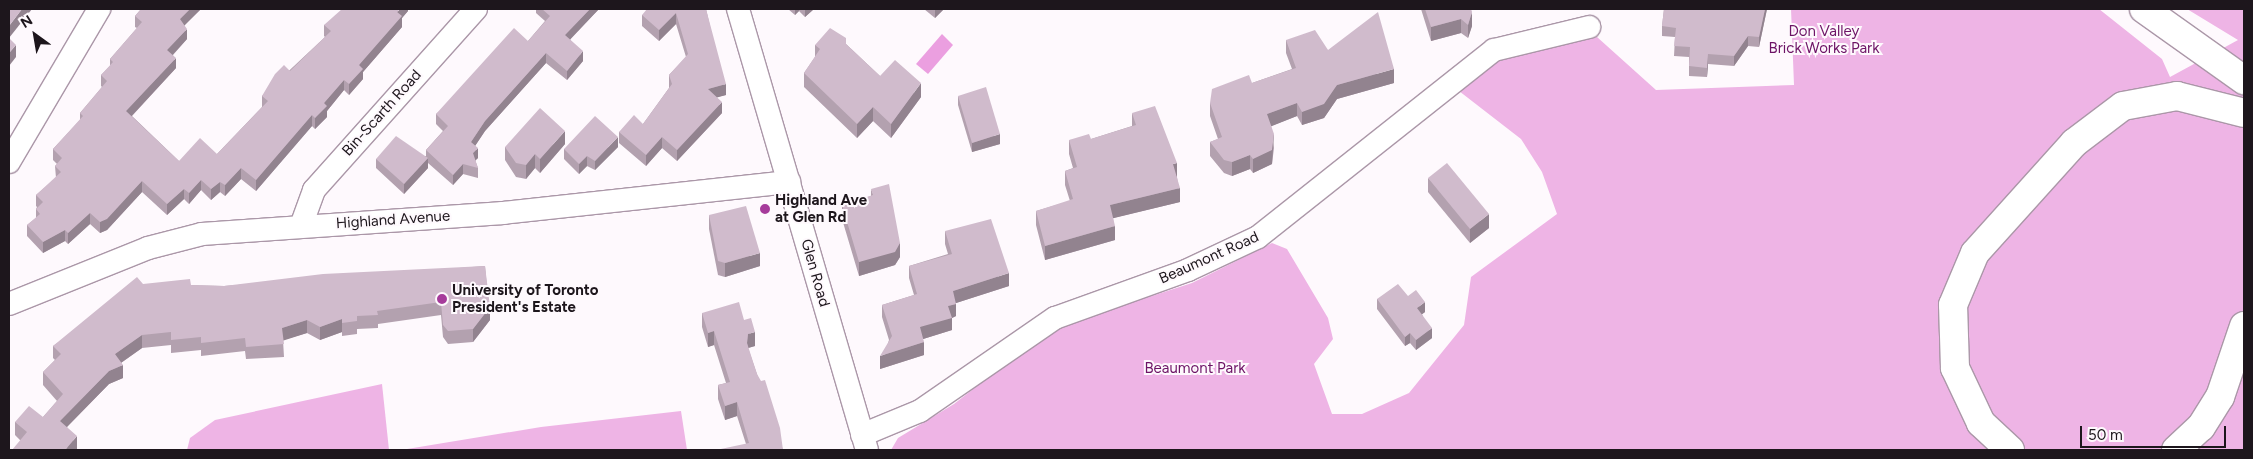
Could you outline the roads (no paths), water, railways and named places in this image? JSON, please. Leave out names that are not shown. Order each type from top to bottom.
[{"type":"main road","points":[[2144,9],[2244,80]]},
{"type":"main road","points":[[2010,450],[1981,423],[1955,368],[1953,305],[1975,253],[2074,143],[2124,106],[2177,96],[2244,113]]},
{"type":"main road","points":[[2176,450],[2201,427],[2220,397],[2244,326]]},
{"type":"street","points":[[9,162],[99,9]]},
{"type":"street","name":"Bin-Scarth Road","points":[[301,226],[314,190],[476,9]]},
{"type":"street","name":"Glen Road","points":[[738,9],[864,442]]},
{"type":"street","name":"Beaumont Road","points":[[864,442],[920,411],[1055,318],[1188,270],[1258,237],[1494,50],[1589,27]]},
{"type":"street","name":"Highland Avenue","points":[[9,304],[175,240],[301,226],[503,213],[789,182]]},
{"type":"place","name":"Highland Ave at Glen Rd","points":[[765,209]]},
{"type":"place","name":"University of Toronto President's Estate","points":[[442,299]]},
{"type":"park label","name":"Don Valley Brick Works Park","points":[[1824,40]]},
{"type":"park label","name":"Beaumont Park","points":[[1195,369]]}]
